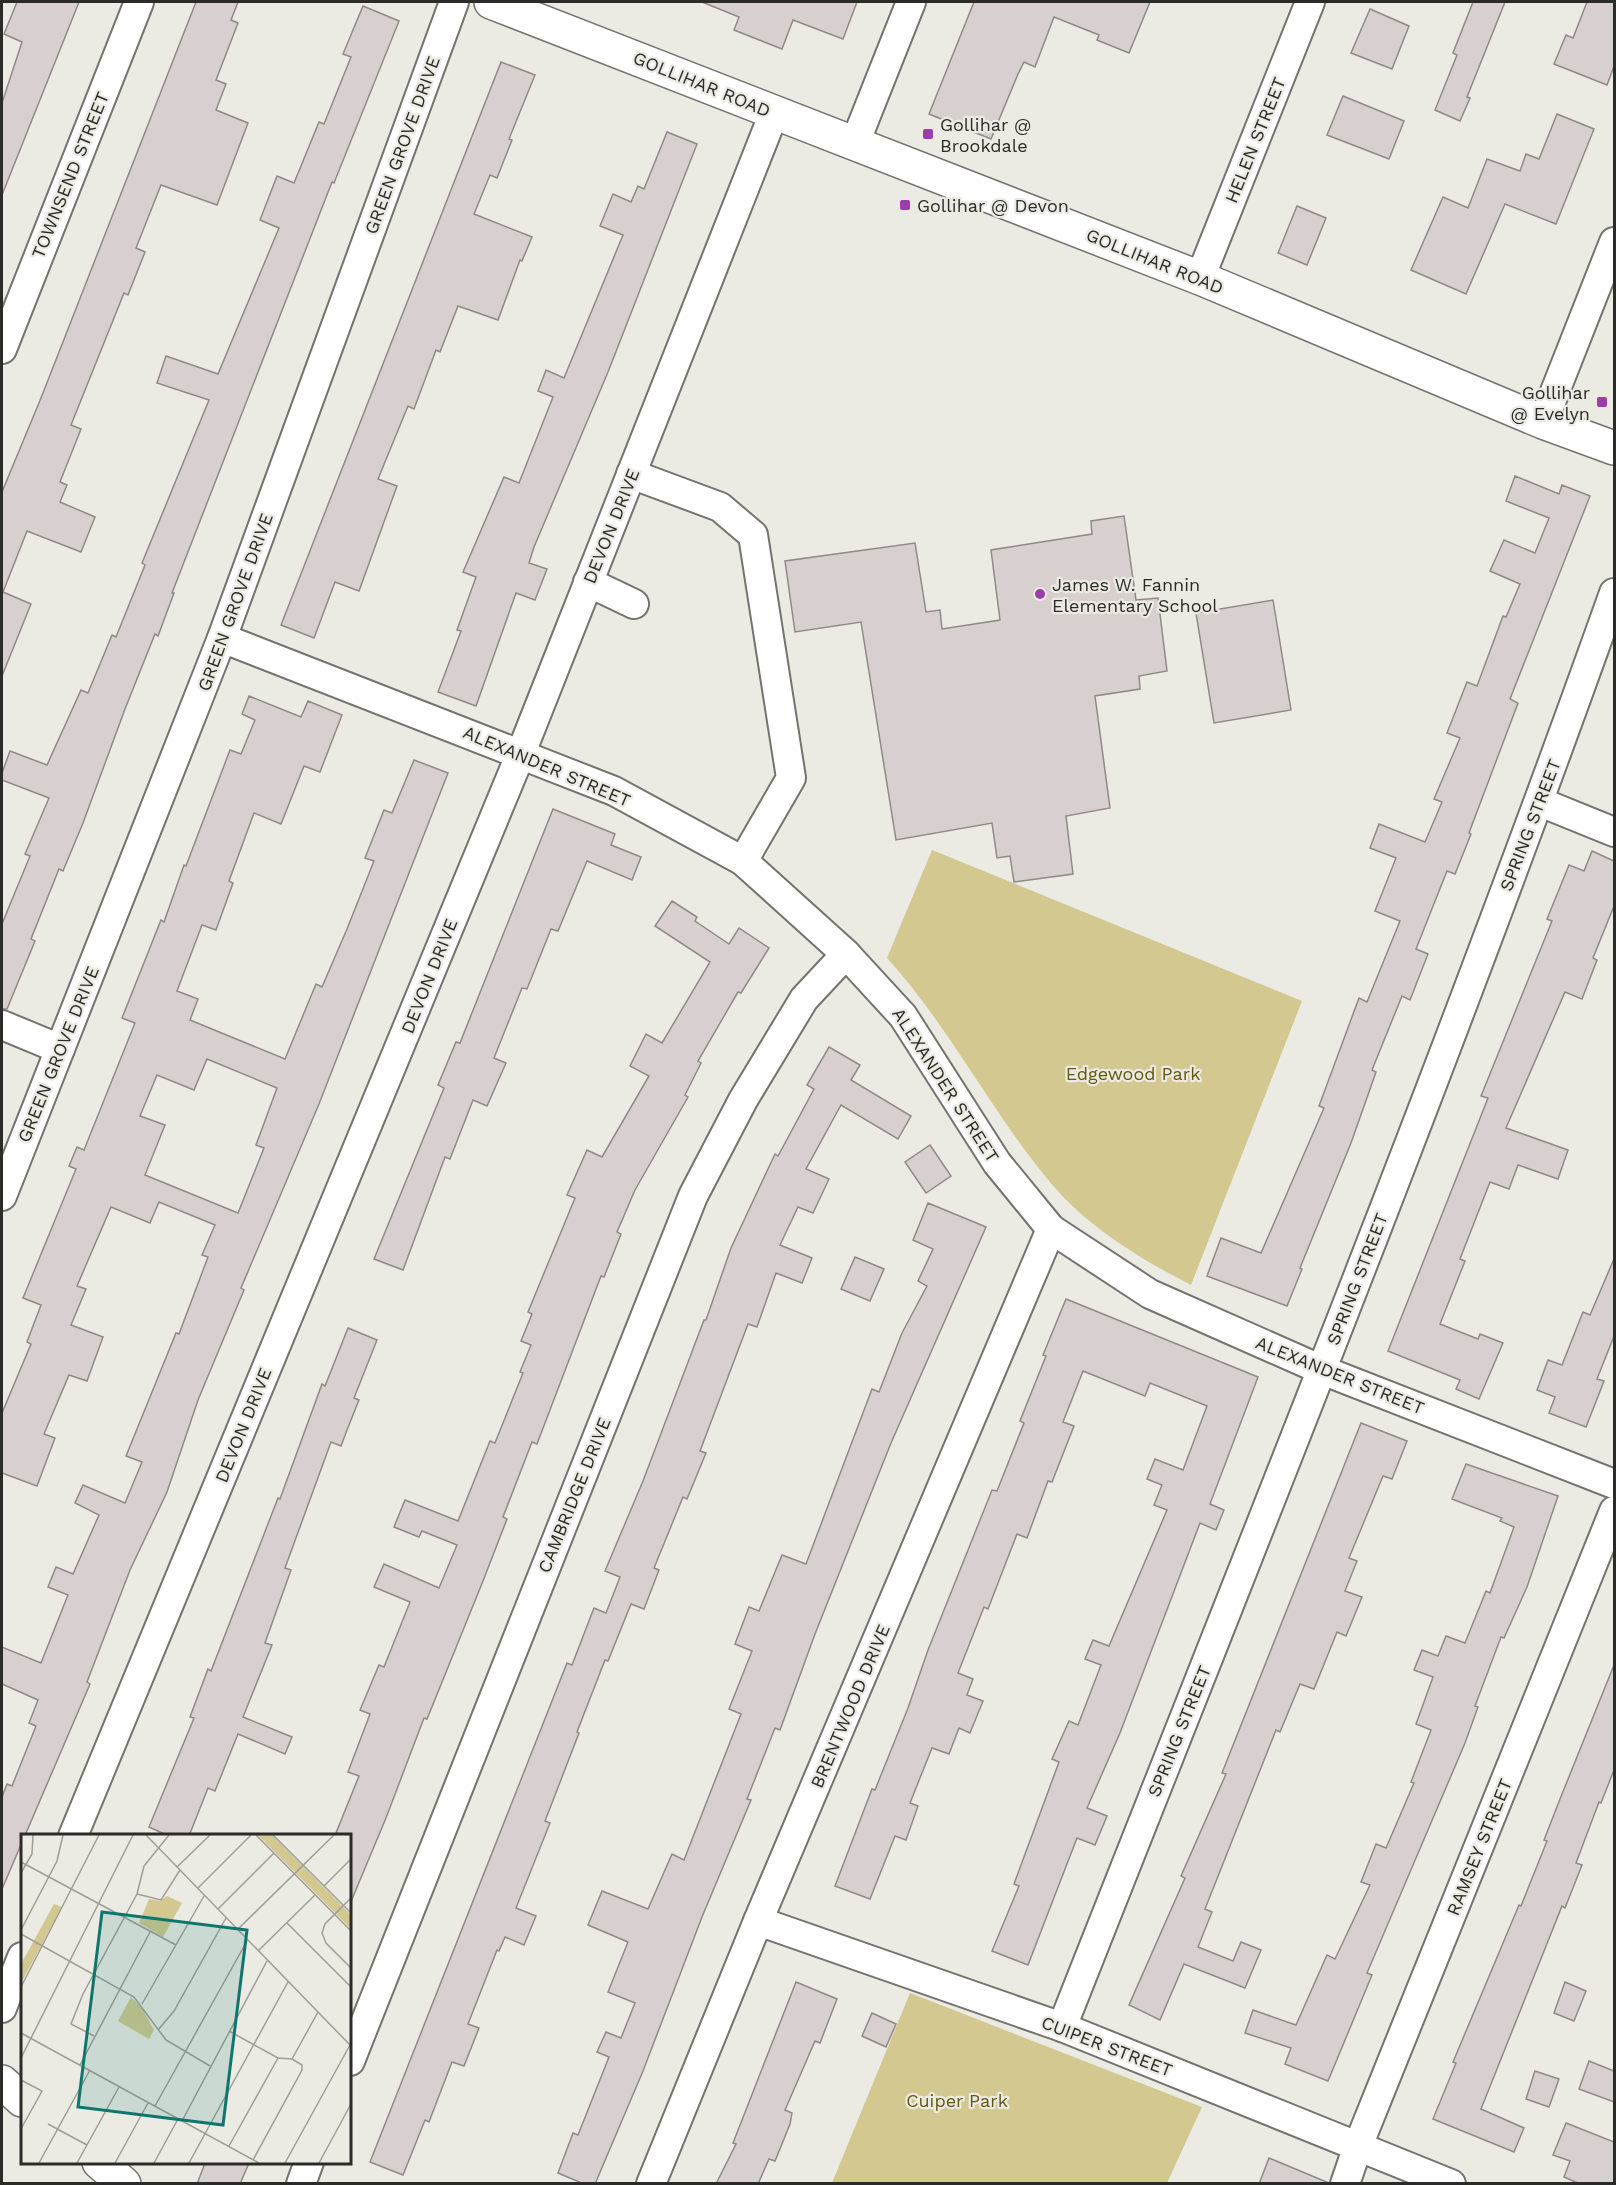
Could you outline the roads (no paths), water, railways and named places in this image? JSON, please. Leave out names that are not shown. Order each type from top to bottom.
[{"type":"main road","name":"GOLLIHAR ROAD","points":[[500,3],[774,113],[1200,278],[1543,422],[1614,448]]},
{"type":"main road","points":[[2,2082],[21,2099]]},
{"type":"street","name":"TOWNSEND STREET","points":[[2,350],[139,2]]},
{"type":"street","name":"GREEN GROVE DRIVE","points":[[2,1196],[222,638],[454,2]]},
{"type":"street","points":[[855,143],[911,2]]},
{"type":"street","name":"HELEN STREET","points":[[1200,278],[1310,2]]},
{"type":"street","name":"DEVON DRIVE","points":[[74,1834],[521,753],[774,113]]},
{"type":"street","points":[[1543,422],[1614,242]]},
{"type":"street","points":[[631,474],[720,507],[753,535],[791,777],[742,861]]},
{"type":"street","points":[[588,582],[634,604]]},
{"type":"street","name":"SPRING STREET","points":[[1062,2027],[1322,1370],[1540,802],[1614,593]]},
{"type":"street","name":"ALEXANDER STREET","points":[[222,638],[614,791],[742,861],[846,954],[903,1016],[997,1163],[1051,1229],[1150,1294],[1322,1370],[1614,1484]]},
{"type":"street","points":[[1540,802],[1614,832]]},
{"type":"street","name":"CAMBRIDGE DRIVE","points":[[351,2058],[693,1196],[743,1100],[804,999],[846,954]]},
{"type":"street","points":[[2,1025],[60,1049]]},
{"type":"street","name":"BRENTWOOD DRIVE","points":[[651,2184],[758,1921],[1051,1229]]},
{"type":"street","name":"RAMSEY STREET","points":[[1345,2184],[1358,2146],[1614,1511]]},
{"type":"street","name":"CUIPER STREET","points":[[758,1921],[1062,2027],[1451,2184]]},
{"type":"street","points":[[2,2008],[21,1960]]},
{"type":"street","points":[[301,2184],[309,2164]]},
{"type":"place","name":"Gollihar @ Brookdale","points":[[928,134]]},
{"type":"place","name":"Gollihar @ Devon","points":[[905,205]]},
{"type":"place","name":"Gollihar @ Evelyn","points":[[1602,402]]},
{"type":"place","name":"James W. Fannin Elementary School","points":[[1040,594]]},
{"type":"park label","name":"Edgewood Park","points":[[1133,1073]]},
{"type":"park label","name":"Cuiper Park","points":[[957,2100]]}]
